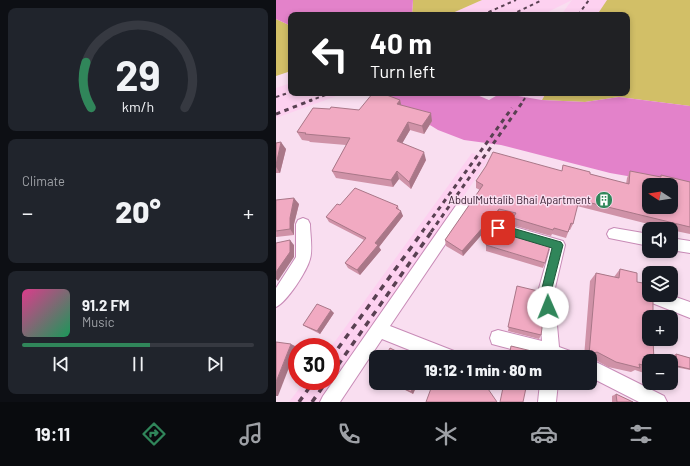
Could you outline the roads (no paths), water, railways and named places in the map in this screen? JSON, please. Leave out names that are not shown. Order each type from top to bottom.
[{"type":"street","points":[[329,402],[462,208]]},
{"type":"street","points":[[276,299],[284,291],[303,258],[303,224]]},
{"type":"street","points":[[498,228],[558,245],[546,292],[555,350]]},
{"type":"street","points":[[614,234],[642,239]]},
{"type":"street","points":[[678,245],[690,247]]},
{"type":"street","points":[[668,302],[690,310]]},
{"type":"street","points":[[378,329],[430,350]]},
{"type":"street","points":[[498,338],[543,350]]},
{"type":"street","points":[[597,372],[658,402]]},
{"type":"street","points":[[547,402],[548,390]]},
{"type":"railway","points":[[489,12],[516,0]]},
{"type":"railway","points":[[517,12],[542,0]]},
{"type":"railway","points":[[580,12],[589,0]]},
{"type":"railway","points":[[276,97],[288,93]]},
{"type":"railway","points":[[309,101],[323,96]]},
{"type":"railway","points":[[523,101],[527,96]]},
{"type":"railway","points":[[276,114],[312,100]]},
{"type":"railway","points":[[431,232],[524,100]]},
{"type":"railway","points":[[422,232],[512,108]]},
{"type":"railway","points":[[340,346],[423,231]]},
{"type":"railway","points":[[340,362],[432,231]]},
{"type":"railway","points":[[299,402],[308,390]]},
{"type":"railway","points":[[312,402],[321,390]]},
{"type":"place","name":"AbdulMuttalib Bhai Apartment","points":[[604,200]]}]
